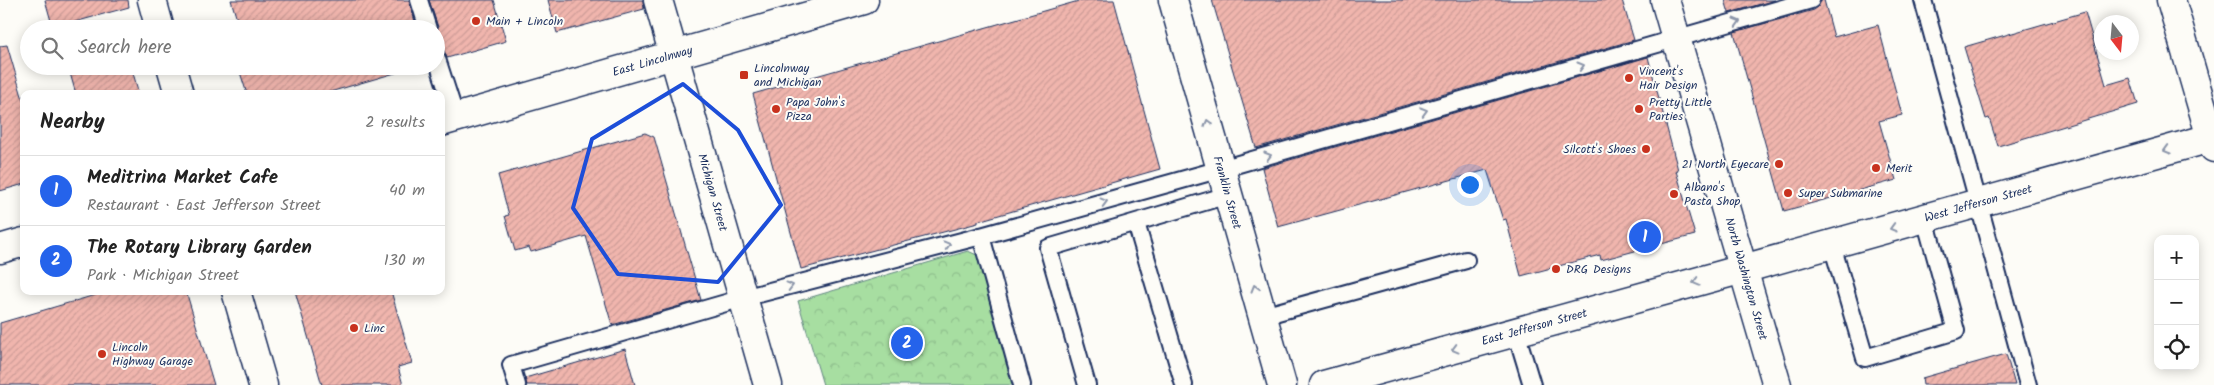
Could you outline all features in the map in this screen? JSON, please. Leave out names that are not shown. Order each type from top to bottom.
[{"type":"main road","points":[[152,0],[158,20]]},
{"type":"main road","name":"Michigan Street","points":[[658,0],[768,385]]},
{"type":"main road","name":"East Lincolnway","points":[[448,120],[864,0]]},
{"type":"main road","name":"Franklin Street","points":[[1173,0],[1282,385]]},
{"type":"main road","name":"North Washington Street","points":[[1665,0],[1777,385]]},
{"type":"main road","points":[[2171,0],[2213,141]]},
{"type":"main road","points":[[174,75],[178,90]]},
{"type":"main road","name":"West Jefferson Street","points":[[1743,269],[2213,141]]},
{"type":"main road","points":[[0,249],[20,243]]},
{"type":"main road","name":"East Jefferson Street","points":[[1324,385],[1743,269]]},
{"type":"main road","points":[[237,295],[263,385]]},
{"type":"lane","points":[[419,0],[425,20]]},
{"type":"lane","points":[[517,385],[511,365],[743,298],[981,236],[1225,182],[1677,39],[1811,0]]},
{"type":"lane","points":[[1923,0],[2028,385]]},
{"type":"lane","points":[[440,75],[442,90]]},
{"type":"lane","points":[[445,104],[448,120]]},
{"type":"lane","points":[[1087,385],[1048,248],[1136,223],[1225,182]]},
{"type":"lane","points":[[1832,246],[1865,358],[1956,331],[1925,219]]},
{"type":"lane","points":[[1136,223],[1184,385]]},
{"type":"lane","points":[[981,236],[1022,385]]},
{"type":"lane","points":[[1263,316],[1466,260]]},
{"type":"lane","points":[[1516,332],[1532,385]]},
{"type":"highlighted area","points":[[683,84],[738,130],[781,205],[718,282],[618,274],[573,208],[592,139]]},
{"type":"green space","points":[[968,251],[979,256],[1016,385],[823,385],[798,301]]},
{"type":"building","points":[[45,0],[128,0],[129,7],[82,20],[51,20]]},
{"type":"building","points":[[231,0],[409,0],[415,20],[237,20]]},
{"type":"building","points":[[429,0],[494,0],[506,41],[447,58],[445,54],[445,20],[436,20]]},
{"type":"building","points":[[548,0],[643,0],[644,9],[557,33]]},
{"type":"building","points":[[1082,0],[1114,0],[1160,169],[978,221],[978,223],[801,269],[753,94]]},
{"type":"building","points":[[1212,0],[1622,0],[1634,40],[1256,148]]},
{"type":"building","points":[[1725,0],[1775,0],[1729,13]]},
{"type":"building","points":[[1821,0],[1824,0],[1834,37],[1878,25],[1902,115],[1879,121],[1896,180],[1784,211],[1734,32],[1814,10],[1818,7]]},
{"type":"building","points":[[2085,12],[2094,43],[2094,60],[2099,60],[2106,85],[2130,78],[2138,104],[1998,146],[1989,118],[1986,119],[1964,47]]},
{"type":"building","points":[[7,45],[20,90],[20,185],[0,191],[0,46]]},
{"type":"building","points":[[1648,57],[1678,170],[1676,171],[1695,235],[1601,260],[1600,255],[1521,276],[1506,219],[1503,220],[1487,170],[1278,227],[1262,168]]},
{"type":"building","points":[[71,75],[134,75],[138,90],[75,90]]},
{"type":"building","points":[[241,75],[388,75],[337,90],[246,90]]},
{"type":"building","points":[[645,133],[654,137],[701,300],[612,325],[586,236],[531,252],[529,247],[515,251],[505,216],[509,215],[498,175]]},
{"type":"building","name":"Lincoln Highway Garage","points":[[95,295],[187,295],[214,385],[0,385],[0,323]]},
{"type":"building","name":"Linc","points":[[296,295],[392,295],[412,363],[398,367],[403,385],[322,385]]},
{"type":"building","points":[[625,349],[635,385],[527,385],[525,378]]},
{"type":"building","points":[[2006,354],[2015,385],[1923,385],[1922,378]]},
{"type":"place","name":"Main + Lincoln","points":[[476,21]]},
{"type":"place","name":"Lincolnway and Michigan","points":[[744,75]]},
{"type":"place","name":"Vincent's Hair Design","points":[[1629,78]]},
{"type":"place","name":"Papa John's Pizza","points":[[776,109]]},
{"type":"place","name":"Pretty Little Parties","points":[[1639,109]]},
{"type":"place","name":"Silcott's Shoes","points":[[1646,149]]},
{"type":"place","name":"21 North Eyecare","points":[[1779,164]]},
{"type":"place","name":"Merit","points":[[1876,168]]},
{"type":"place","name":"Super Submarine","points":[[1788,193]]},
{"type":"place","name":"Albano's Pasta Shop","points":[[1674,194]]},
{"type":"place","name":"Meditrina Market Cafe","points":[[1645,237]]},
{"type":"place","name":"DRG Designs","points":[[1556,269]]},
{"type":"place","name":"Linc","points":[[354,328]]},
{"type":"place","name":"The Rotary Library Garden","points":[[907,343]]},
{"type":"place","name":"Lincoln Highway Garage","points":[[102,354]]}]
